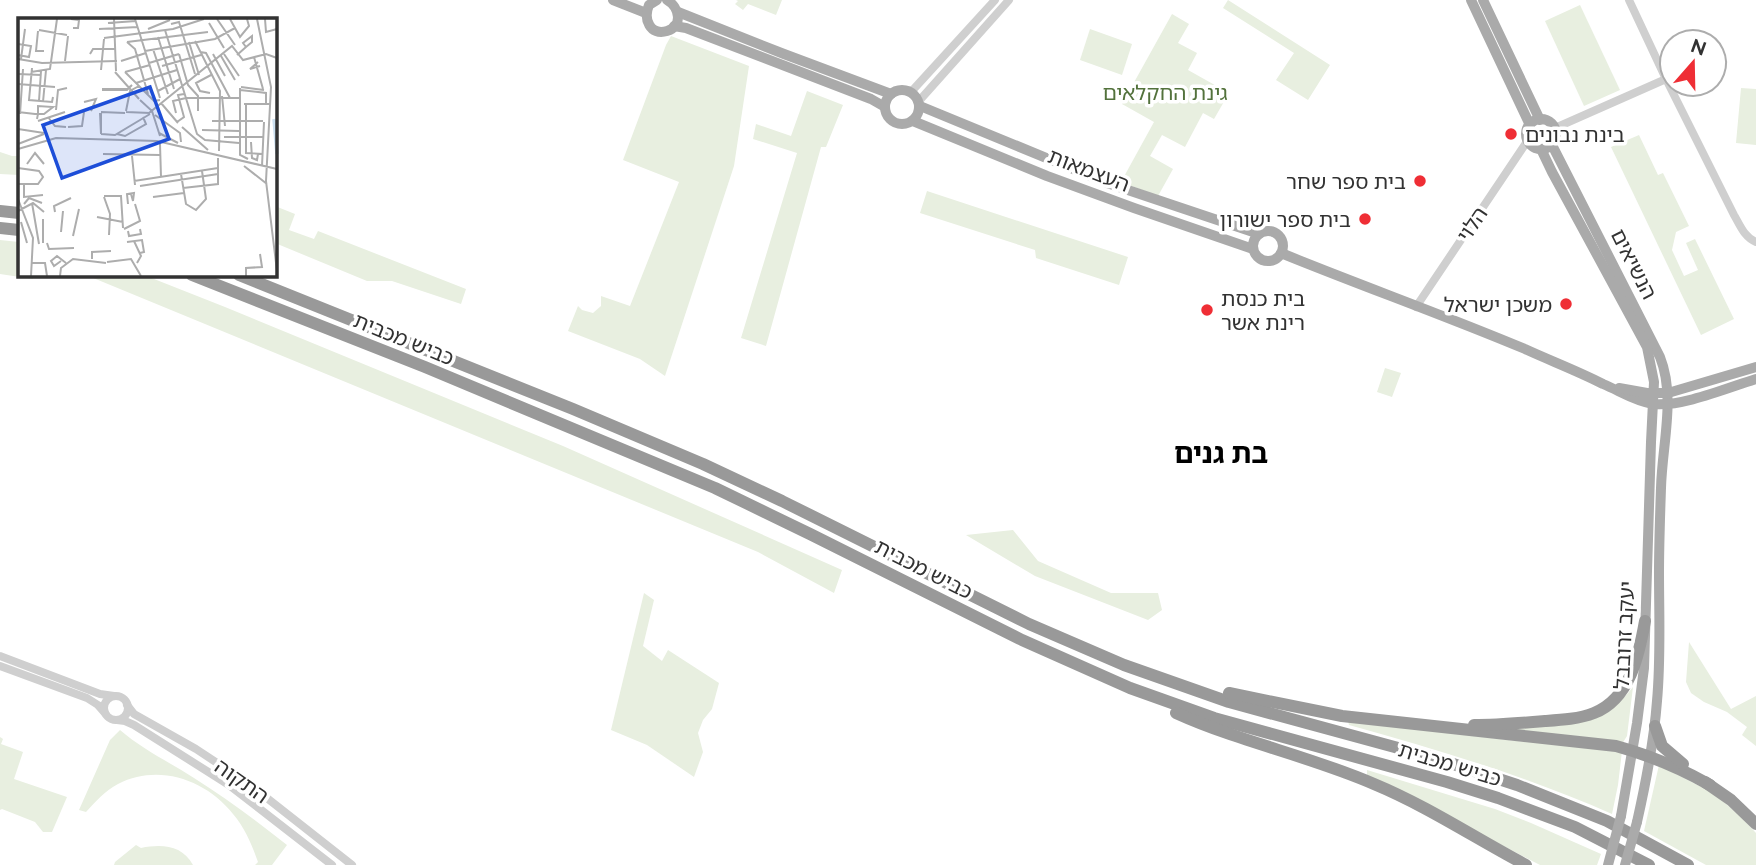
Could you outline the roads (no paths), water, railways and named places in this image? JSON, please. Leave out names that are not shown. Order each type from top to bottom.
[{"type":"highway","points":[[0,211],[18,213]]},
{"type":"highway","points":[[0,228],[18,230]]},
{"type":"highway","name":"כביש מכבית","points":[[195,276],[425,367],[715,488],[1022,640],[1111,680],[1214,718],[1498,798],[1574,827],[1649,865]]},
{"type":"highway","name":"כביש מכבית","points":[[242,276],[703,464],[1029,624],[1090,651],[1160,679],[1229,702],[1435,758],[1517,785],[1607,821],[1688,865]]},
{"type":"highway","points":[[1413,725],[1509,724],[1592,714],[1614,699],[1628,679],[1640,648],[1645,621]]},
{"type":"highway","points":[[1160,679],[1304,710],[1413,725],[1604,744],[1650,756],[1710,785]]},
{"type":"highway","points":[[1111,680],[1192,720],[1381,787],[1526,865]]},
{"type":"highway","points":[[1655,726],[1665,750],[1740,808],[1756,824]]},
{"type":"main road","points":[[613,0],[646,13]]},
{"type":"main road","points":[[667,0],[678,12],[674,26]]},
{"type":"main road","points":[[1471,0],[1535,122]]},
{"type":"main road","points":[[1483,0],[1535,122]]},
{"type":"main road","points":[[652,1],[646,13],[647,22],[653,29],[662,32],[674,26],[686,28],[871,99],[885,107]]},
{"type":"main road","points":[[678,12],[891,94]]},
{"type":"main road","points":[[901,90],[917,100],[917,117],[913,121],[897,124],[888,117],[885,107],[891,94],[901,90]]},
{"type":"main road","name":"העצמאות","points":[[917,100],[1107,183],[1258,234]]},
{"type":"main road","name":"העצמאות","points":[[913,121],[1047,176],[1253,249]]},
{"type":"main road","points":[[1549,121],[1555,128],[1556,136],[1546,147],[1531,145],[1528,140],[1527,133],[1535,122],[1549,121]]},
{"type":"main road","name":"הנשיאים","points":[[1546,147],[1660,357],[1666,373],[1668,398]]},
{"type":"main road","name":"הנשיאים","points":[[1546,147],[1552,172],[1647,347],[1653,370],[1654,399]]},
{"type":"main road","points":[[1269,231],[1278,235],[1283,244],[1277,258],[1267,261],[1258,257],[1253,249],[1258,234],[1269,231]]},
{"type":"main road","points":[[1281,253],[1511,344],[1604,384],[1629,397],[1644,410],[1652,423]]},
{"type":"main road","points":[[1664,432],[1690,393],[1756,368]]},
{"type":"main road","points":[[1666,373],[1690,393]]},
{"type":"main road","points":[[1629,397],[1668,398],[1756,379]]},
{"type":"main road","points":[[1604,384],[1635,391],[1654,399]]},
{"type":"main road","name":"יעקב זרובבל","points":[[1625,865],[1637,821],[1655,726],[1659,667],[1661,486],[1668,398]]},
{"type":"main road","name":"יעקב זרובבל","points":[[1608,865],[1621,816],[1633,751],[1644,668],[1654,399]]},
{"type":"street","points":[[917,100],[995,0]]},
{"type":"street","points":[[917,100],[1009,0]]},
{"type":"street","points":[[1629,0],[1658,62]]},
{"type":"street","points":[[1555,128],[1658,83]]},
{"type":"street","points":[[1676,98],[1734,215],[1744,233],[1754,241]]},
{"type":"street","name":"הלוי","points":[[1416,307],[1528,140]]},
{"type":"street","points":[[0,656],[100,694],[122,698],[127,705],[126,714],[117,720],[110,718],[87,698],[0,666]]},
{"type":"street","points":[[105,713],[104,704],[114,696]]},
{"type":"street","name":"התקוה","points":[[127,705],[133,713],[206,755],[249,784],[352,865]]},
{"type":"street","name":"התקוה","points":[[117,720],[134,725],[219,778],[332,865]]},
{"type":"place","name":"בינת נבונים","points":[[1511,134]]},
{"type":"place","name":"בית ספר שחר","points":[[1420,181]]},
{"type":"place","name":"בית ספר ישורון","points":[[1365,219]]},
{"type":"place","name":"משכן ישראל","points":[[1566,304]]},
{"type":"place","name":"בית כנסת רינת אשר","points":[[1207,310]]},
{"type":"district","name":"בת גנים","points":[[1221,453]]},
{"type":"park label","name":"גינת החקלאים","points":[[1165,92]]}]
